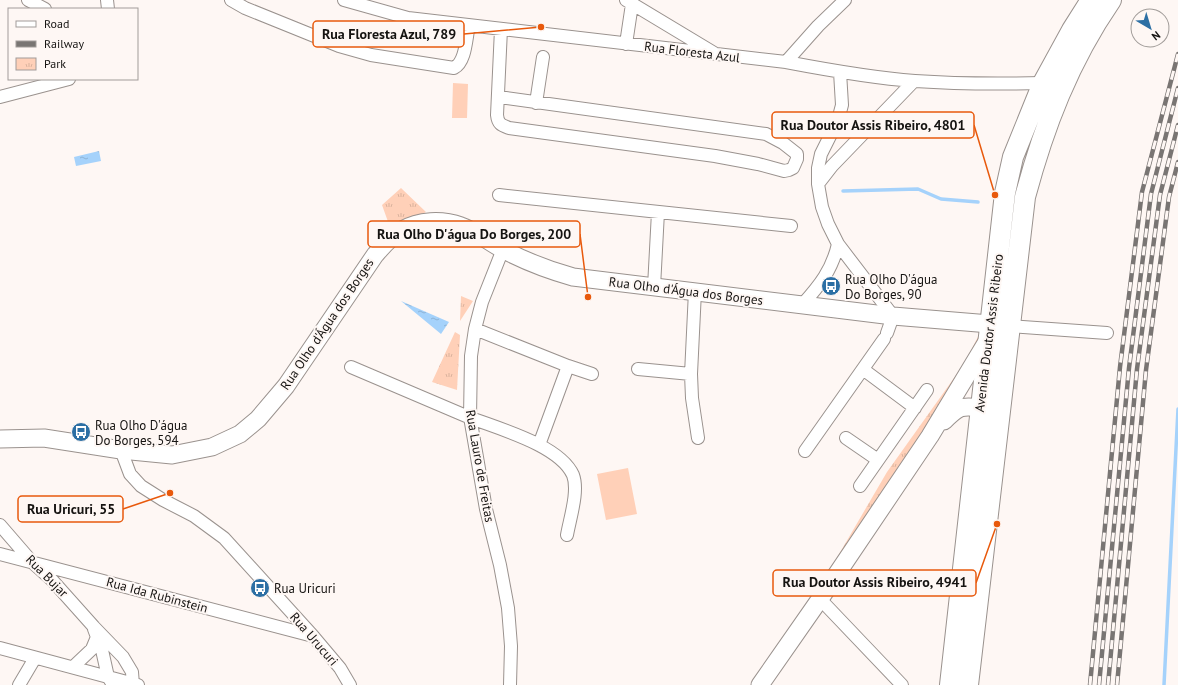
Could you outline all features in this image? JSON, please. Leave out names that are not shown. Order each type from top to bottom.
[{"type":"main road","name":"Avenida Doutor Assis Ribeiro","points":[[950,685],[1005,193],[1014,157],[1042,83],[1091,0]]},
{"type":"main road","name":"Avenida Doutor Assis Ribeiro","points":[[968,685],[1025,197],[1035,162],[1062,88],[1079,52],[1111,0]]},
{"type":"main road","name":"Rua Olho d'Água dos Borges","points":[[0,439],[44,438],[121,450],[172,455],[212,447],[240,434],[258,419],[286,386],[375,255],[386,242],[401,230],[418,224],[442,221],[462,226],[503,249],[542,268],[573,277],[893,316],[989,332],[1010,326]]},
{"type":"main road","points":[[760,685],[930,436],[989,332]]},
{"type":"main road","points":[[930,436],[950,416],[963,406],[980,408]]},
{"type":"street","points":[[28,0],[43,8]]},
{"type":"street","points":[[231,0],[245,8],[340,46],[371,56],[454,68],[459,65],[462,59],[469,25]]},
{"type":"street","name":"Rua Floresta Azul","points":[[344,0],[408,18],[786,62],[840,72],[914,81],[981,85],[1042,83]]},
{"type":"street","points":[[786,62],[818,26],[845,0]]},
{"type":"street","points":[[626,44],[629,2],[717,55]]},
{"type":"street","points":[[499,97],[766,134],[790,148],[797,154],[797,159],[793,168],[784,171],[758,164],[715,156],[509,128],[501,125],[497,115],[501,29]]},
{"type":"street","points":[[536,103],[543,57]]},
{"type":"street","points":[[805,451],[864,370],[886,336],[893,316],[838,244],[828,224],[822,207],[818,184],[818,168],[821,154],[838,120],[842,105],[840,72]]},
{"type":"street","points":[[0,97],[64,80]]},
{"type":"street","points":[[818,184],[832,166],[914,81]]},
{"type":"street","points":[[499,195],[791,226]]},
{"type":"street","points":[[654,287],[658,212]]},
{"type":"street","points":[[802,305],[825,277],[831,266],[838,244]]},
{"type":"street","name":"Rua Lauro de Freitas","points":[[503,249],[482,302],[475,329],[471,356],[470,418],[486,509],[500,565],[508,608],[511,646],[510,685]]},
{"type":"street","points":[[695,291],[691,374],[692,398],[698,438]]},
{"type":"street","points":[[1010,326],[1107,333]]},
{"type":"street","points":[[475,329],[592,374]]},
{"type":"street","points":[[539,445],[568,366]]},
{"type":"street","points":[[351,367],[470,418],[498,426],[539,445],[556,456],[566,465],[573,475],[576,490],[567,535]]},
{"type":"street","points":[[638,369],[691,374]]},
{"type":"street","points":[[864,370],[915,408]]},
{"type":"street","points":[[860,486],[927,390]]},
{"type":"street","points":[[846,438],[878,460]]},
{"type":"street","name":"Rua Urucuri","points":[[121,450],[130,474],[141,486],[163,500],[194,516],[224,538],[313,636],[340,668],[350,685]]},
{"type":"street","name":"Rua Bujar","points":[[0,525],[32,562],[52,580],[96,632],[123,657],[132,672],[135,685]]},
{"type":"street","name":"Rua Ida Rubinstein","points":[[0,554],[313,636]]},
{"type":"street","points":[[820,599],[902,685]]},
{"type":"street","points":[[73,667],[92,649],[96,632]]},
{"type":"street","name":"Rua Bujar","points":[[96,632],[110,681]]},
{"type":"street","points":[[0,648],[73,667],[110,681],[135,685]]},
{"type":"street","points":[[104,661],[117,657],[123,657]]},
{"type":"street","points":[[19,685],[35,658]]},
{"type":"green space","points":[[453,83],[468,84],[467,118],[452,118]]},
{"type":"green space","points":[[401,188],[426,212],[391,230],[382,205]]},
{"type":"green space","points":[[461,296],[473,301],[460,321]]},
{"type":"green space","points":[[982,329],[978,366],[821,585],[887,472],[964,364]]},
{"type":"green space","points":[[455,332],[460,335],[457,390],[432,382]]},
{"type":"green space","points":[[628,468],[637,514],[606,520],[597,474]]},
{"type":"water","points":[[99,151],[101,161],[76,166],[74,157]]},
{"type":"water","points":[[401,301],[449,322],[441,334]]},
{"type":"waterway","points":[[843,191],[918,189],[941,199],[978,202]]},
{"type":"waterway","points":[[1164,685],[1178,409]]},
{"type":"railway","points":[[1090,685],[1120,367],[1142,192],[1178,54]]},
{"type":"railway","points":[[1099,685],[1129,368],[1151,194],[1178,88]]},
{"type":"railway","points":[[1108,685],[1137,369],[1160,195],[1178,125]]},
{"type":"railway","points":[[1117,685],[1146,370],[1169,197],[1178,162]]},
{"type":"place","name":"Rua Floresta Azul, 789","points":[[541,27]]},
{"type":"place","name":"Rua Doutor Assis Ribeiro, 4801","points":[[995,195]]},
{"type":"place","name":"Rua Olho D'água Do Borges, 90","points":[[831,286]]},
{"type":"place","name":"Rua Olho D'água Do Borges, 200","points":[[588,297]]},
{"type":"place","name":"Rua Olho D'água Do Borges, 594","points":[[81,432]]},
{"type":"place","name":"Rua Uricuri, 55","points":[[170,493]]},
{"type":"place","name":"Rua Doutor Assis Ribeiro, 4941","points":[[997,524]]},
{"type":"place","name":"Rua Uricuri","points":[[260,588]]}]
